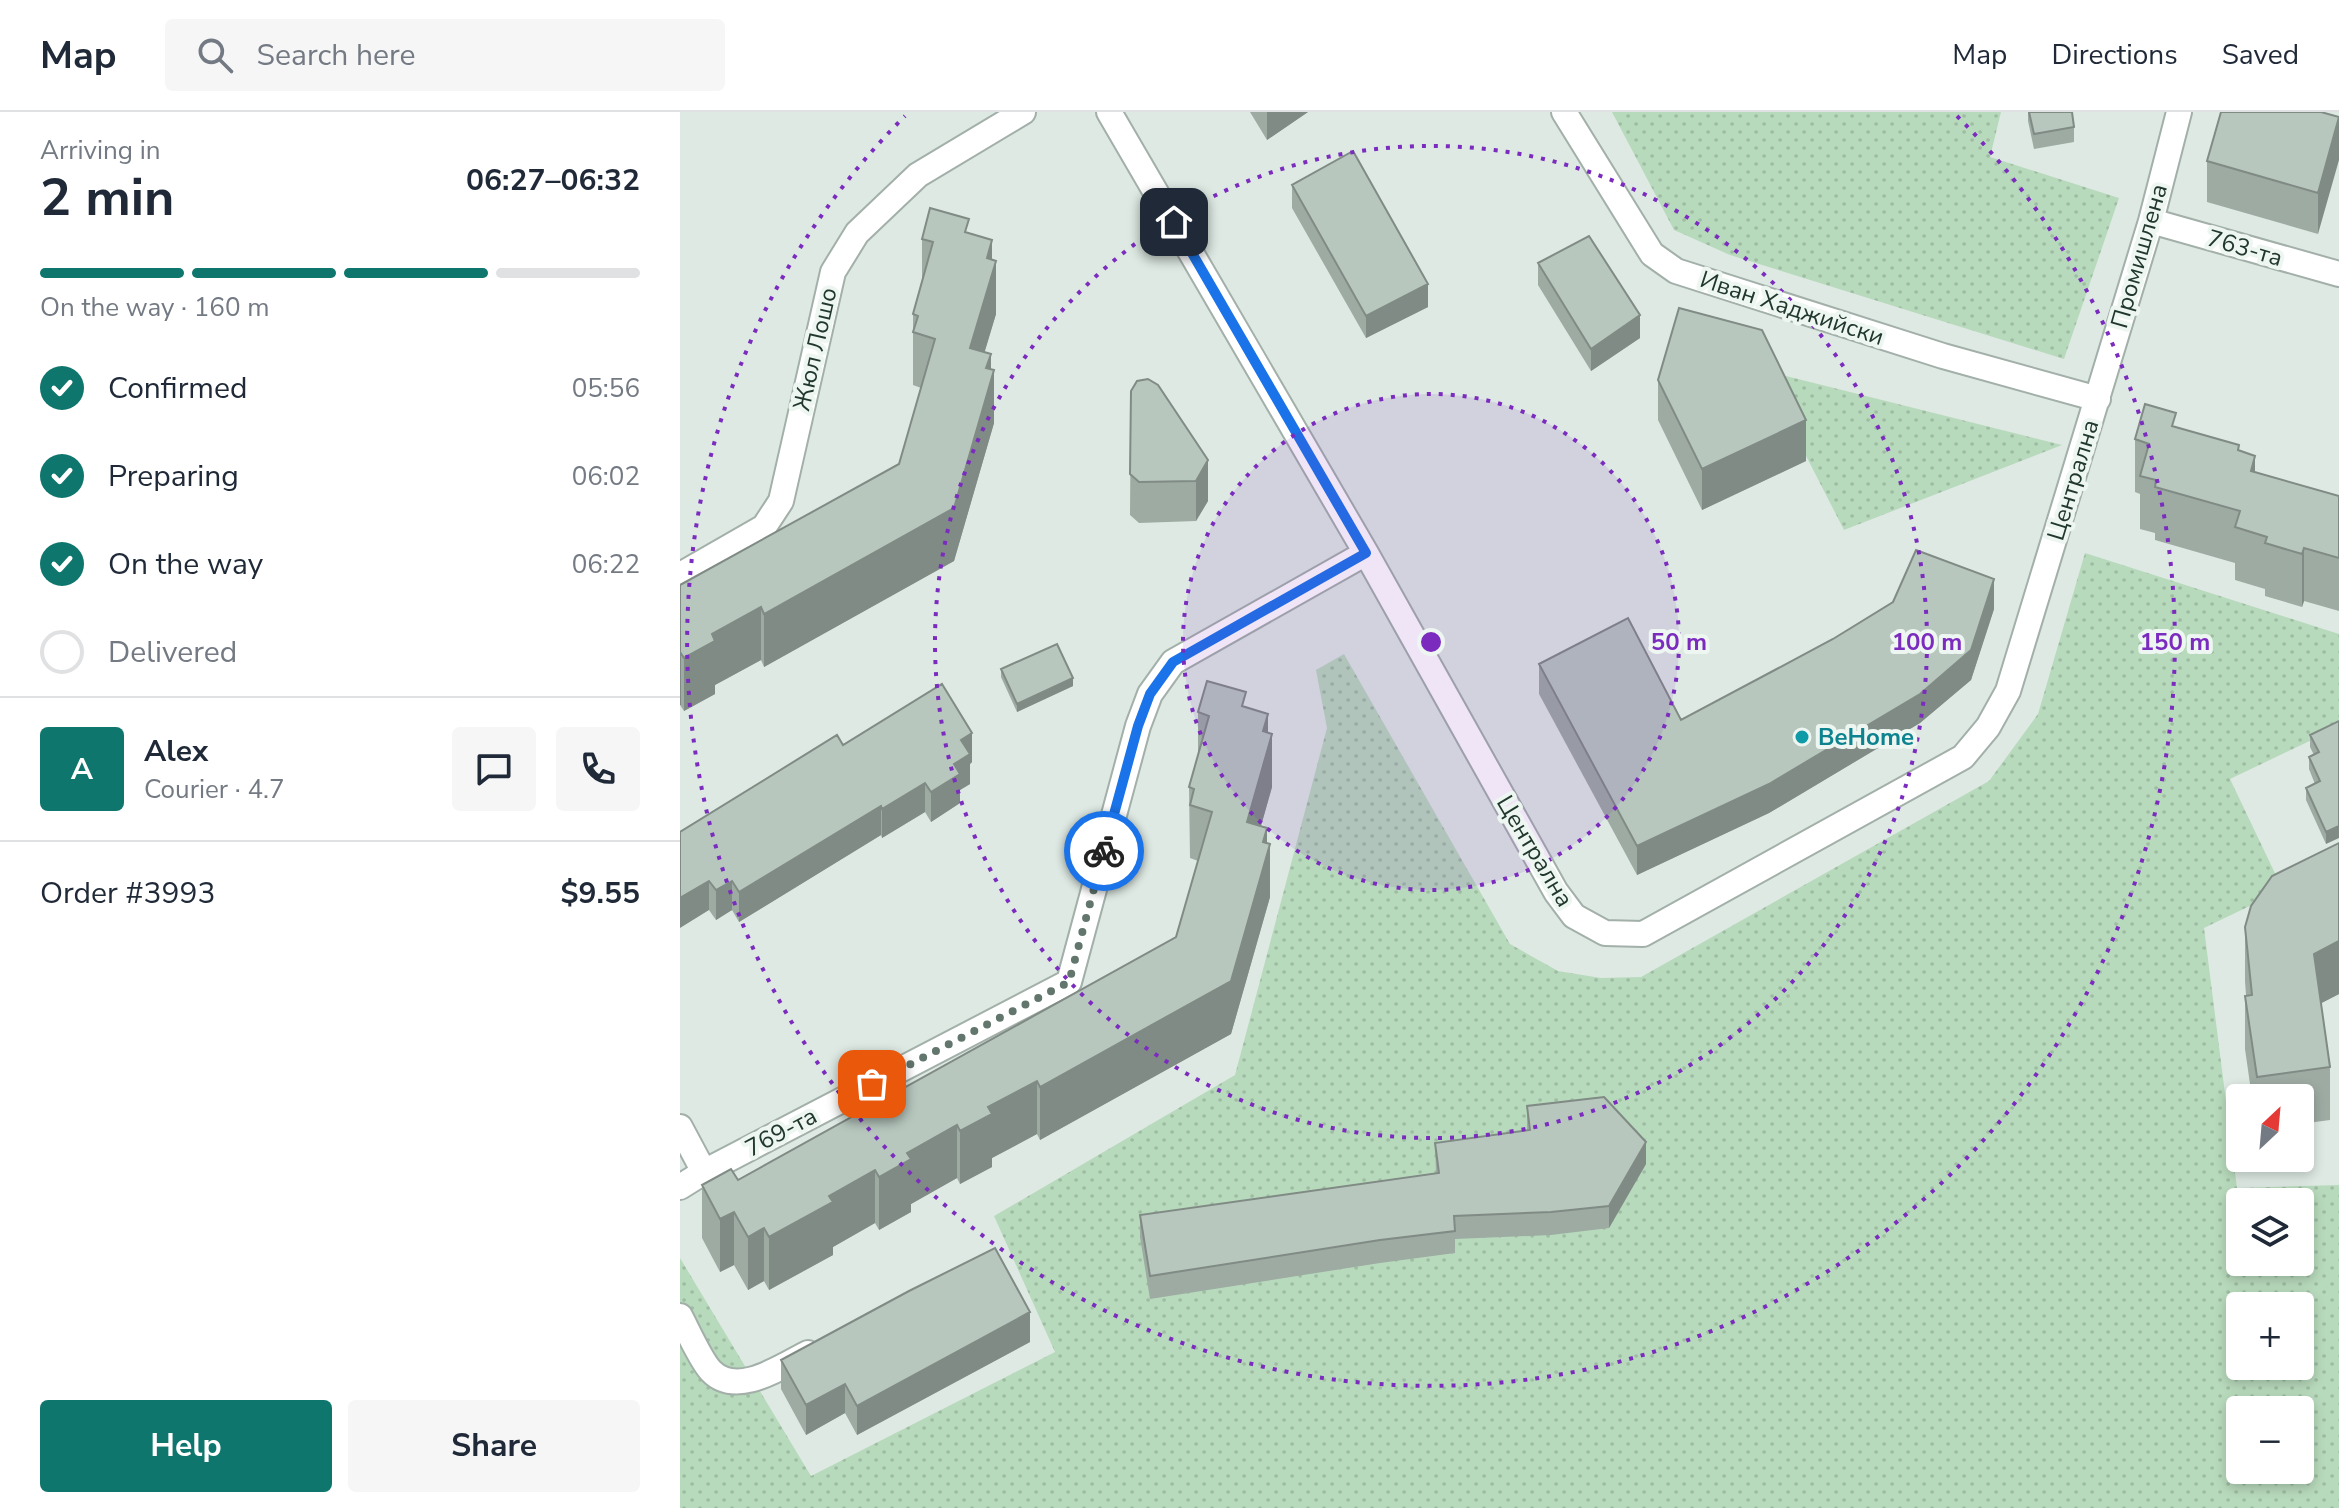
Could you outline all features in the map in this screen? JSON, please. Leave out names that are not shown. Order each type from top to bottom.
[{"type":"street","name":"Жюл Лошо","points":[[680,575],[764,527],[781,501],[833,272],[857,233],[918,175],[1023,112]]},
{"type":"street","name":"Централна","points":[[1109,112],[1366,553],[1556,892],[1574,916],[1605,933],[1643,934],[1963,757],[1988,727],[2008,691],[2098,399]]},
{"type":"street","name":"Иван Хаджийски","points":[[1564,112],[1652,254],[1676,271],[1943,356],[2098,399]]},
{"type":"street","name":"Промишлена","points":[[2098,399],[2151,221],[2179,112]]},
{"type":"street","name":"763-та","points":[[2151,221],[2339,274]]},
{"type":"street","name":"769-та","points":[[680,1187],[1069,982],[1138,726],[1150,694],[1173,662],[1366,553]]},
{"type":"street","points":[[680,1127],[704,1172]]},
{"type":"street","points":[[680,1316],[711,1372],[737,1383],[759,1377],[827,1344]]},
{"type":"green space","points":[[1612,112],[2001,112],[1990,157],[2119,198],[2064,359],[1730,255],[1674,230]]},
{"type":"green space","points":[[1762,370],[2062,445],[1844,530]]},
{"type":"green space","points":[[2085,553],[2339,634],[2339,727],[2230,779],[2283,890],[2204,928],[2226,1101],[2226,1172],[2235,1172],[2237,1188],[2339,1185],[2339,1508],[680,1508],[680,1258],[811,1476],[1055,1352],[994,1216],[1235,1075],[1327,728],[1316,670],[1344,654],[1510,944],[1558,971],[1601,978],[1641,977],[1989,781],[2038,714]]},
{"type":"building","points":[[2029,112],[2072,112],[2074,127],[2034,134]]},
{"type":"building","points":[[2221,112],[2321,112],[2339,117],[2318,193],[2207,161]]},
{"type":"building","points":[[1353,151],[1428,284],[1366,316],[1292,185]]},
{"type":"building","points":[[930,208],[969,219],[965,232],[992,240],[987,258],[996,261],[970,348],[991,354],[986,368],[994,370],[954,508],[764,614],[761,607],[712,634],[715,641],[684,658],[680,652],[680,585],[899,464],[935,339],[913,332],[918,316],[913,314],[933,242],[922,239]]},
{"type":"building","points":[[1589,236],[1640,315],[1591,349],[1538,263]]},
{"type":"building","points":[[1679,308],[1762,330],[1806,420],[1702,469],[1658,380]]},
{"type":"building","points":[[1148,379],[1158,385],[1208,460],[1196,481],[1139,482],[1130,474],[1131,391],[1137,381]]},
{"type":"building","points":[[2145,404],[2176,413],[2172,426],[2239,445],[2238,450],[2255,456],[2251,471],[2339,496],[2339,558],[2304,548],[2302,554],[2265,543],[2267,537],[2235,527],[2240,511],[2155,487],[2156,480],[2140,476],[2149,444],[2135,439]]},
{"type":"building","name":"BeHome","points":[[1916,550],[1994,579],[1971,650],[1920,694],[1769,784],[1637,846],[1539,664],[1628,618],[1681,720],[1833,639],[1893,602]]},
{"type":"building","points":[[1057,644],[1073,678],[1017,704],[1001,669]]},
{"type":"building","points":[[1207,681],[1246,692],[1242,706],[1268,714],[1263,731],[1272,734],[1247,822],[1267,828],[1263,842],[1270,844],[1231,981],[1040,1087],[1037,1081],[988,1107],[992,1114],[960,1131],[957,1125],[907,1153],[911,1159],[879,1177],[875,1170],[829,1196],[833,1202],[769,1237],[764,1228],[748,1237],[734,1212],[720,1219],[702,1185],[731,1169],[738,1180],[1176,937],[1212,812],[1190,805],[1194,789],[1189,787],[1209,716],[1198,712]]},
{"type":"building","points":[[942,684],[972,733],[961,740],[970,754],[954,764],[960,774],[931,792],[925,783],[882,809],[881,806],[739,892],[732,881],[716,890],[709,881],[680,898],[680,832],[837,735],[843,745]]},
{"type":"building","points":[[2339,721],[2339,826],[2326,832],[2306,788],[2320,781],[2309,757],[2319,752],[2310,735]]},
{"type":"building","points":[[2339,843],[2339,941],[2314,954],[2330,1067],[2257,1077],[2245,996],[2252,995],[2245,927],[2251,906],[2272,876]]},
{"type":"building","points":[[1604,1097],[1646,1142],[1609,1206],[1454,1216],[1455,1231],[1150,1276],[1140,1215],[1439,1173],[1435,1143],[1530,1130],[1527,1106]]},
{"type":"building","points":[[995,1248],[1030,1312],[857,1406],[845,1384],[806,1405],[781,1360]]},
{"type":"way so far","points":[[872,1084],[1069,982],[1104,851]]},
{"type":"place","name":"BeHome","points":[[1802,737]]},
{"type":"route","points":[[1104,851],[1138,726],[1150,694],[1173,662],[1366,553],[1174,222]]}]
